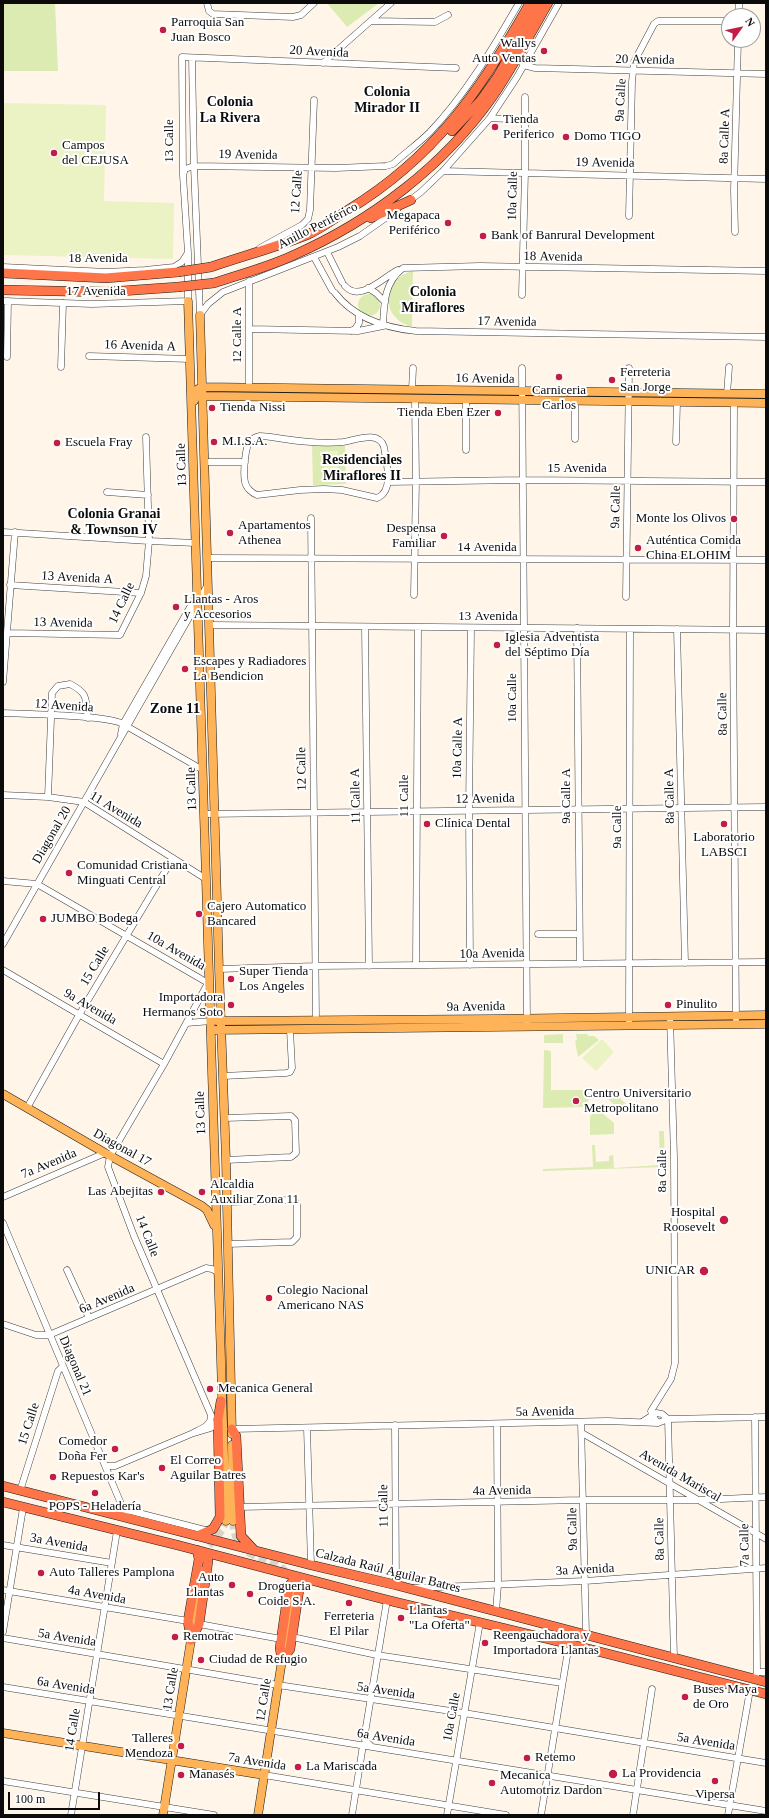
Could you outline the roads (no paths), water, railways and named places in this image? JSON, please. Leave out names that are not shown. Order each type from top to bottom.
[{"type":"highway","name":"Anillo Periférico","points":[[3,273],[106,278],[178,272],[211,267],[288,242],[322,227],[382,188],[432,144],[454,119],[484,80],[530,3]]},
{"type":"highway","points":[[432,144],[451,132],[481,100],[498,76],[540,3]]},
{"type":"highway","name":"Anillo Periférico","points":[[3,290],[107,292],[214,283],[293,255],[342,231],[372,212],[406,186],[435,162],[456,140],[493,96],[548,3]]},
{"type":"highway","points":[[342,231],[411,200]]},
{"type":"highway","points":[[196,1536],[210,1532],[216,1526],[220,1517],[215,1420],[221,1401]]},
{"type":"highway","points":[[232,1430],[236,1436],[241,1536],[255,1551]]},
{"type":"highway","name":"Calzada Raúl Aguilar Batres","points":[[3,1486],[586,1634],[674,1658],[756,1675],[766,1682]]},
{"type":"highway","name":"Calzada Raúl Aguilar Batres","points":[[3,1502],[200,1551],[387,1600],[766,1694]]},
{"type":"highway","points":[[200,1551],[207,1556],[208,1561],[199,1624],[191,1640],[188,1621],[200,1551]]},
{"type":"highway","points":[[282,1660],[290,1649],[300,1578]]},
{"type":"highway","points":[[282,1660],[280,1648],[289,1586],[300,1578]]},
{"type":"main road","name":"13 Calle","points":[[188,301],[205,814],[208,983],[211,1021],[221,1401],[230,1521],[232,1430],[225,1118],[219,969],[216,814],[200,315]]},
{"type":"main road","name":"16 Avenida","points":[[203,387],[766,394]]},
{"type":"main road","points":[[192,410],[195,393],[198,389],[203,387]]},
{"type":"main road","name":"16 Avenida","points":[[203,396],[766,403]]},
{"type":"main road","name":"9a Avenida","points":[[211,1031],[493,1024],[526,1018],[766,1015]]},
{"type":"main road","name":"9a Avenida","points":[[211,1021],[316,1020],[493,1024],[527,1027],[766,1024]]},
{"type":"main road","name":"Diagonal 17","points":[[3,1094],[108,1155],[202,1206],[207,1210],[211,1217],[216,1233]]},
{"type":"main road","name":"13 Calle","points":[[164,1811],[203,1568]]},
{"type":"main road","name":"12 Calle","points":[[258,1815],[293,1589]]},
{"type":"main road","name":"7a Avenida","points":[[3,1733],[264,1775]]},
{"type":"street","points":[[207,3],[209,11],[214,14],[298,17],[314,3]]},
{"type":"street","points":[[323,63],[391,3]]},
{"type":"street","name":"19 Avenida","points":[[194,166],[389,166],[430,132],[452,107],[479,69],[519,3]]},
{"type":"street","name":"Anillo Periférico","points":[[200,315],[215,297],[223,292],[327,252],[360,236],[421,192],[443,171],[490,118],[524,65],[559,3]]},
{"type":"street","points":[[371,21],[435,22],[448,15]]},
{"type":"street","name":"9a Calle","points":[[629,216],[633,71],[634,62],[639,51],[654,24],[658,21],[721,21]]},
{"type":"street","name":"8a Calle A","points":[[735,232],[738,48]]},
{"type":"street","name":"20 Avenida","points":[[182,57],[456,68]]},
{"type":"street","name":"13 Calle","points":[[182,57],[182,175],[188,254],[188,301]]},
{"type":"street","name":"13 Calle","points":[[192,58],[194,166],[200,315]]},
{"type":"street","name":"20 Avenida","points":[[524,65],[535,68],[766,74]]},
{"type":"street","name":"10a Calle","points":[[522,295],[525,97]]},
{"type":"street","name":"12 Calle","points":[[251,253],[302,225],[308,219],[310,210],[314,100]]},
{"type":"street","points":[[490,118],[524,120]]},
{"type":"street","points":[[182,175],[186,169],[194,166]]},
{"type":"street","name":"19 Avenida","points":[[443,171],[629,174],[766,179]]},
{"type":"street","points":[[327,252],[344,284],[351,291],[356,292],[368,288],[403,268]]},
{"type":"street","name":"18 Avenida","points":[[3,267],[106,272],[146,270],[174,266],[182,262],[188,254]]},
{"type":"street","points":[[314,257],[334,292],[359,316],[383,326],[385,302],[390,283],[403,268]]},
{"type":"street","name":"18 Avenida","points":[[403,268],[523,267],[766,271]]},
{"type":"street","name":"12 Calle A","points":[[249,281],[249,388]]},
{"type":"street","points":[[368,288],[376,293],[385,302]]},
{"type":"street","points":[[5,301],[7,357]]},
{"type":"street","name":"17 Avenida","points":[[5,301],[92,304],[188,301]]},
{"type":"street","points":[[61,367],[63,303]]},
{"type":"street","points":[[351,331],[355,329],[359,323],[359,316]]},
{"type":"street","name":"17 Avenida","points":[[249,329],[351,331],[366,330],[383,326],[416,331],[766,337]]},
{"type":"street","name":"16 Avenida A","points":[[89,356],[190,359]]},
{"type":"street","points":[[727,394],[729,367]]},
{"type":"street","points":[[412,390],[413,368]]},
{"type":"street","name":"10a Calle","points":[[522,368],[524,810],[527,1027]]},
{"type":"street","name":"9a Calle","points":[[626,597],[629,368]]},
{"type":"street","points":[[414,595],[413,559],[416,481],[415,399]]},
{"type":"street","points":[[466,400],[466,450]]},
{"type":"street","points":[[575,401],[575,438]]},
{"type":"street","points":[[676,442],[677,402]]},
{"type":"street","name":"8a Calle","points":[[734,403],[733,630],[736,807],[736,1025]]},
{"type":"street","points":[[263,436],[301,442],[342,442],[370,437],[378,438],[384,447],[388,482],[386,490],[380,498],[374,498],[342,490],[300,490],[257,496],[245,482],[245,462],[249,443],[252,439],[263,436]]},
{"type":"street","name":"14 Calle","points":[[120,635],[141,593],[146,576],[149,541],[146,437]]},
{"type":"street","points":[[205,462],[245,462]]},
{"type":"street","name":"15 Avenida","points":[[388,482],[522,480],[766,482]]},
{"type":"street","points":[[107,492],[148,495]]},
{"type":"street","name":"12 Calle","points":[[312,518],[316,1020]]},
{"type":"street","points":[[3,532],[196,543]]},
{"type":"street","points":[[3,682],[14,532]]},
{"type":"street","name":"14 Avenida","points":[[208,558],[766,560]]},
{"type":"street","name":"Diagonal 20","points":[[3,944],[121,738],[126,726],[198,598],[208,584]]},
{"type":"street","name":"13 Avenida A","points":[[10,585],[141,593]]},
{"type":"street","name":"Diagonal 20","points":[[126,726],[136,711],[198,598]]},
{"type":"street","name":"13 Avenida","points":[[210,626],[766,630]]},
{"type":"street","name":"11 Calle A","points":[[365,627],[369,966]]},
{"type":"street","name":"11 Calle","points":[[416,965],[418,627]]},
{"type":"street","name":"10a Calle A","points":[[470,965],[469,810],[471,628]]},
{"type":"street","name":"9a Calle A","points":[[577,628],[580,964]]},
{"type":"street","name":"9a Calle","points":[[629,1026],[630,629]]},
{"type":"street","name":"8a Calle A","points":[[677,629],[685,963]]},
{"type":"street","name":"13 Avenida","points":[[7,633],[120,635]]},
{"type":"street","points":[[48,797],[52,693],[58,686],[70,684],[81,690],[85,696],[88,718]]},
{"type":"street","points":[[136,711],[133,725],[143,735]]},
{"type":"street","name":"12 Avenida","points":[[3,713],[51,715],[119,721],[203,770]]},
{"type":"street","name":"11 Avenida","points":[[3,795],[48,797],[84,802],[206,879]]},
{"type":"street","name":"12 Avenida","points":[[205,814],[766,807]]},
{"type":"street","name":"15 Calle","points":[[27,1108],[79,1015],[173,858]]},
{"type":"street","name":"10a Avenida","points":[[3,881],[37,884],[208,983]]},
{"type":"street","points":[[538,934],[579,934]]},
{"type":"street","name":"10a Avenida","points":[[219,969],[316,966],[766,962]]},
{"type":"street","name":"9a Avenida","points":[[3,970],[164,1064]]},
{"type":"street","points":[[108,1155],[164,1064],[208,983]]},
{"type":"street","name":"8a Calle","points":[[652,1415],[653,1408],[671,1379],[674,1363],[674,1157],[670,1017]]},
{"type":"street","name":"9a Avenida","points":[[187,1023],[211,1021]]},
{"type":"street","points":[[223,1076],[290,1072],[292,1068],[290,1030]]},
{"type":"street","points":[[225,1118],[291,1116],[295,1120],[294,1156],[226,1160]]},
{"type":"street","name":"14 Calle","points":[[108,1155],[108,1167],[157,1289],[215,1420]]},
{"type":"street","name":"7a Avenida","points":[[3,1197],[108,1155]]},
{"type":"street","points":[[227,1202],[295,1201],[297,1205],[296,1240],[292,1242],[228,1244]]},
{"type":"street","name":"Diagonal 21","points":[[3,1223],[5,1236],[63,1366],[127,1518]]},
{"type":"street","name":"6a Avenida","points":[[3,1324],[36,1335],[49,1335],[206,1268],[218,1272]]},
{"type":"street","points":[[67,1270],[88,1318]]},
{"type":"street","name":"15 Calle","points":[[20,1491],[58,1371],[63,1366]]},
{"type":"street","name":"8a Calle","points":[[662,1395],[660,1406],[662,1414]]},
{"type":"street","points":[[642,1422],[656,1413],[662,1414],[668,1419]]},
{"type":"street","points":[[652,1415],[658,1423]]},
{"type":"street","name":"7a Calle","points":[[755,1417],[756,1675]]},
{"type":"street","name":"5a Avenida","points":[[232,1430],[395,1425],[581,1422],[658,1423],[668,1419],[766,1417]]},
{"type":"street","name":"8a Calle","points":[[668,1419],[674,1658]]},
{"type":"street","points":[[106,1466],[115,1466],[191,1434],[211,1428],[215,1420]]},
{"type":"street","name":"9a Calle","points":[[581,1422],[586,1634]]},
{"type":"street","points":[[496,1611],[498,1585],[498,1424]]},
{"type":"street","name":"11 Calle","points":[[395,1425],[395,1503],[400,1587]]},
{"type":"street","points":[[307,1428],[311,1565]]},
{"type":"street","name":"Avenida Mariscal","points":[[582,1433],[766,1539]]},
{"type":"street","name":"4a Avenida","points":[[239,1507],[583,1500],[699,1500],[766,1497]]},
{"type":"street","points":[[3,1632],[6,1591],[17,1547],[23,1508]]},
{"type":"street","points":[[123,1509],[210,1532]]},
{"type":"street","name":"14 Calle","points":[[71,1815],[117,1531]]},
{"type":"street","name":"3a Avenida","points":[[3,1545],[112,1563]]},
{"type":"street","name":"3a Avenida","points":[[400,1587],[585,1581],[766,1568]]},
{"type":"street","name":"4a Avenida","points":[[6,1591],[188,1621]]},
{"type":"street","points":[[372,1746],[364,1737],[387,1600]]},
{"type":"street","name":"10a Calle","points":[[447,1815],[480,1622]]},
{"type":"street","points":[[199,1624],[281,1638]]},
{"type":"street","points":[[292,1637],[377,1655],[472,1668],[562,1684]]},
{"type":"street","name":"5a Avenida","points":[[3,1638],[186,1670],[370,1700],[464,1713],[766,1763]]},
{"type":"street","points":[[541,1815],[569,1644]]},
{"type":"street","points":[[756,1675],[766,1672]]},
{"type":"street","name":"6a Avenida","points":[[3,1687],[766,1811]]},
{"type":"street","points":[[633,1815],[652,1689]]},
{"type":"street","points":[[728,1815],[750,1690]]},
{"type":"street","points":[[352,1815],[363,1745]]},
{"type":"street","name":"7a Avenida","points":[[264,1775],[506,1815]]},
{"type":"street","points":[[3,1780],[74,1792],[164,1811],[214,1815]]},
{"type":"tunnel","points":[[203,1568],[205,1550],[222,1530],[226,1521]]},
{"type":"tunnel","points":[[233,1521],[236,1536],[241,1546],[248,1552],[273,1562],[281,1567],[288,1576]]},
{"type":"place","name":"Parroquia San Juan Bosco","points":[[163,30]]},
{"type":"place","name":"Wallys Auto Ventas","points":[[544,51]]},
{"type":"place","name":"Tienda Periferico","points":[[495,127]]},
{"type":"place","name":"Domo TIGO","points":[[566,137]]},
{"type":"place","name":"Campos del CEJUSA","points":[[54,153]]},
{"type":"place","name":"Megapaca Periférico","points":[[448,223]]},
{"type":"place","name":"Bank of Banrural Development","points":[[483,236]]},
{"type":"place","name":"Carniceria Carlos","points":[[559,377]]},
{"type":"place","name":"Ferreteria San Jorge","points":[[612,380]]},
{"type":"place","name":"Tienda Nissi","points":[[212,408]]},
{"type":"place","name":"Tienda Eben Ezer","points":[[498,413]]},
{"type":"place","name":"M.I.S.A.","points":[[214,442]]},
{"type":"place","name":"Escuela Fray","points":[[57,443]]},
{"type":"place","name":"Monte los Olivos","points":[[734,519]]},
{"type":"place","name":"Apartamentos Athenea","points":[[230,533]]},
{"type":"place","name":"Despensa Familiar","points":[[444,536]]},
{"type":"place","name":"Auténtica Comida China ELOHIM","points":[[638,548]]},
{"type":"place","name":"Llantas - Aros y Accesorios","points":[[176,607]]},
{"type":"place","name":"Iglesia Adventista del Séptimo Día","points":[[497,645]]},
{"type":"place","name":"Escapes y Radiadores La Bendicion","points":[[185,669]]},
{"type":"place","name":"Clínica Dental","points":[[427,824]]},
{"type":"place","name":"Laboratorio LABSCI","points":[[724,824]]},
{"type":"place","name":"Comunidad Cristiana Minguati Central","points":[[69,873]]},
{"type":"place","name":"Cajero Automatico Bancared","points":[[199,914]]},
{"type":"place","name":"JUMBO Bodega","points":[[43,919]]},
{"type":"place","name":"Super Tienda Los Angeles","points":[[231,979]]},
{"type":"place","name":"Importadora Hermanos Soto","points":[[231,1005]]},
{"type":"place","name":"Pinulito","points":[[668,1005]]},
{"type":"place","name":"Centro Universitario Metropolitano","points":[[576,1101]]},
{"type":"place","name":"Las Abejitas","points":[[161,1192]]},
{"type":"place","name":"Alcaldia Auxiliar Zona 11","points":[[202,1192]]},
{"type":"place","name":"Hospital Roosevelt","points":[[724,1220]]},
{"type":"place","name":"UNICAR","points":[[704,1271]]},
{"type":"place","name":"Colegio Nacional Americano NAS","points":[[269,1298]]},
{"type":"place","name":"Mecanica General","points":[[210,1389]]},
{"type":"place","name":"Comedor Doña Fer","points":[[115,1449]]},
{"type":"place","name":"El Correo Aguilar Batres","points":[[162,1468]]},
{"type":"place","name":"Repuestos Kar's","points":[[53,1477]]},
{"type":"place","name":"POPS - Heladería","points":[[95,1493]]},
{"type":"place","name":"Auto Talleres Pamplona","points":[[41,1573]]},
{"type":"place","name":"Auto Llantas","points":[[232,1585]]},
{"type":"place","name":"Drogueria Coide S.A.","points":[[250,1594]]},
{"type":"place","name":"Ferreteria El Pilar","points":[[349,1603]]},
{"type":"place","name":"Llantas \"La Oferta\"","points":[[401,1618]]},
{"type":"place","name":"Remotrac","points":[[175,1637]]},
{"type":"place","name":"Reengauchadora y Importadora Llantas","points":[[485,1643]]},
{"type":"place","name":"Ciudad de Refugio","points":[[201,1660]]},
{"type":"place","name":"Buses Maya de Oro","points":[[685,1697]]},
{"type":"place","name":"Talleres Mendoza","points":[[181,1746]]},
{"type":"place","name":"Retemo","points":[[527,1758]]},
{"type":"place","name":"La Mariscada","points":[[298,1767]]},
{"type":"place","name":"La Providencia","points":[[613,1774]]},
{"type":"place","name":"Manasés","points":[[181,1775]]},
{"type":"place","name":"Vipersa","points":[[715,1781]]},
{"type":"place","name":"Mecanica Automotriz Dardon","points":[[492,1783]]},
{"type":"district","name":"Colonia Mirador II","points":[[387,100]]},
{"type":"district","name":"Colonia La Rivera","points":[[230,110]]},
{"type":"district","name":"Colonia Miraflores","points":[[433,300]]},
{"type":"district","name":"Residenciales Miraflores II","points":[[362,468]]},
{"type":"district","name":"Colonia Granai & Townson IV","points":[[114,522]]},
{"type":"district","name":"Zone 11","points":[[175,709]]}]
